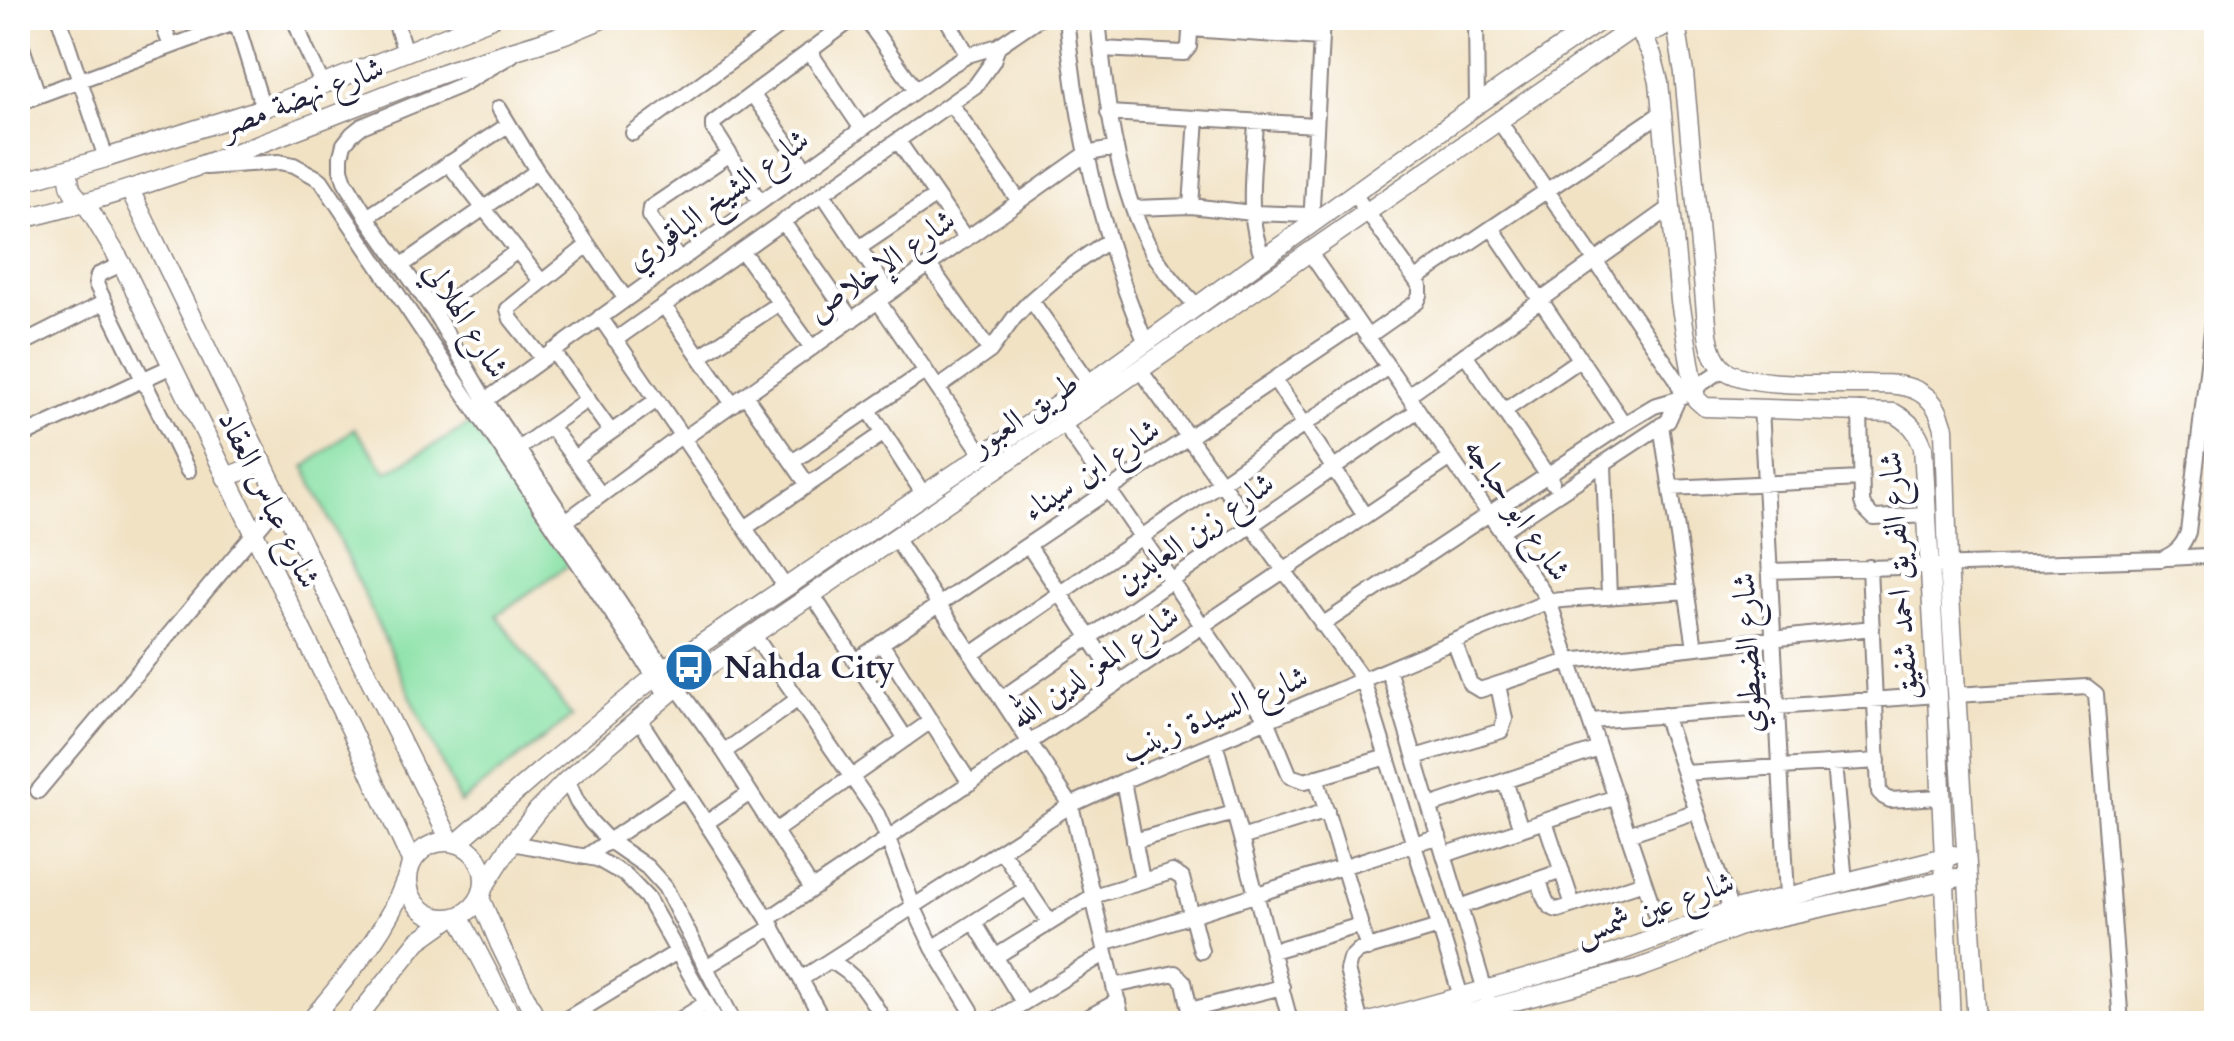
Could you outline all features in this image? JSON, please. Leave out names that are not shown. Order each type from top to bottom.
[{"type":"street","points":[[59,18],[106,158]]},
{"type":"street","points":[[160,18],[170,46]]},
{"type":"street","points":[[294,18],[323,85]]},
{"type":"street","points":[[394,18],[405,52]]},
{"type":"street","name":"شارع نهضة مصر","points":[[18,220],[86,204],[200,167],[439,74],[552,39],[604,18]]},
{"type":"street","points":[[633,132],[790,18]]},
{"type":"street","points":[[760,202],[713,123],[854,18]]},
{"type":"street","points":[[865,18],[916,90]]},
{"type":"street","points":[[946,18],[968,55]]},
{"type":"street","name":"شارع الشيخ الباقوري","points":[[480,405],[916,90],[968,55],[998,46],[1039,18]]},
{"type":"street","points":[[1066,18],[1086,154],[1109,240],[1146,342]]},
{"type":"street","points":[[1098,18],[1108,113],[1134,208],[1165,271],[1198,307]]},
{"type":"street","points":[[1134,208],[1191,206],[1311,220],[1322,18]]},
{"type":"street","points":[[1476,18],[1477,106]]},
{"type":"street","name":"طريق العبور","points":[[454,843],[660,673],[1090,383],[1264,260],[1311,220],[1354,194],[1604,18]]},
{"type":"street","points":[[1322,625],[1624,424],[1654,406],[1685,395],[1724,369],[1710,347],[1708,334],[1684,73],[1673,18]]},
{"type":"street","name":"طريق العبور","points":[[482,893],[512,843],[566,780],[672,691],[1310,253],[1633,25],[1654,32],[1673,18]]},
{"type":"street","points":[[18,103],[236,20],[263,108]]},
{"type":"street","points":[[474,64],[475,22]]},
{"type":"street","name":"شارع نهضة مصر","points":[[18,184],[263,108],[475,22]]},
{"type":"street","points":[[1101,49],[1180,54],[1189,47],[1191,23],[1321,38]]},
{"type":"street","points":[[1501,531],[1668,420],[1685,395],[1663,112],[1656,69],[1633,25]]},
{"type":"street","points":[[18,35],[38,95]]},
{"type":"street","points":[[430,43],[439,74]]},
{"type":"street","name":"شارع الشيخ الباقوري","points":[[616,340],[975,86],[986,74],[998,46]]},
{"type":"street","name":"شارع الهلالي","points":[[521,48],[459,86],[362,126],[344,144],[341,169],[367,217],[434,312],[480,405],[518,449],[660,673]]},
{"type":"street","points":[[809,51],[862,129]]},
{"type":"street","points":[[752,94],[806,169]]},
{"type":"street","points":[[951,104],[1019,201]]},
{"type":"street","points":[[499,108],[537,171],[625,298]]},
{"type":"street","points":[[1416,280],[1663,112]]},
{"type":"street","points":[[1108,113],[1316,126]]},
{"type":"street","points":[[1191,206],[1197,118]]},
{"type":"street","points":[[1499,121],[1685,395]]},
{"type":"street","points":[[1256,122],[1252,212],[1255,237],[1264,260]]},
{"type":"street","points":[[367,217],[508,124]]},
{"type":"street","points":[[898,142],[966,239]]},
{"type":"street","name":"شارع الإخلاص","points":[[566,521],[1086,154],[1116,148]]},
{"type":"street","points":[[678,260],[649,216],[650,208],[730,154]]},
{"type":"street","name":"شارع الهلالي","points":[[200,167],[279,162],[294,165],[320,180],[480,405],[672,691],[724,752],[812,889]]},
{"type":"street","points":[[448,163],[540,282]]},
{"type":"street","name":"شارع عباس العقاد","points":[[70,169],[70,189],[86,204],[122,264],[350,728],[410,870]]},
{"type":"street","points":[[401,266],[537,171]]},
{"type":"street","name":"شارع عباس العقاد","points":[[130,190],[281,502],[454,843]]},
{"type":"street","points":[[823,194],[859,248],[926,371],[983,455]]},
{"type":"street","points":[[1354,194],[1420,286],[1417,302],[1368,337]]},
{"type":"street","points":[[859,248],[936,196]]},
{"type":"street","points":[[1408,396],[1670,208]]},
{"type":"street","points":[[784,222],[852,320]]},
{"type":"street","points":[[1492,228],[1624,424]]},
{"type":"street","points":[[938,388],[990,351],[1031,300],[1109,240]]},
{"type":"street","points":[[588,245],[510,305],[508,313],[588,399],[611,432]]},
{"type":"street","points":[[434,312],[517,251]]},
{"type":"street","points":[[742,252],[812,348]]},
{"type":"street","name":"شارع ابو حباجه","points":[[1310,253],[1549,601],[1663,937]]},
{"type":"street","points":[[122,264],[98,275],[96,280],[188,472]]},
{"type":"street","points":[[929,265],[990,351]]},
{"type":"street","points":[[2162,559],[2182,546],[2188,532],[2216,297]]},
{"type":"street","points":[[1031,300],[1090,383]]},
{"type":"street","points":[[18,346],[105,302]]},
{"type":"street","points":[[700,356],[779,303]]},
{"type":"street","points":[[664,306],[700,356],[808,484]]},
{"type":"street","points":[[600,317],[786,588]]},
{"type":"street","name":"شارع ابن سيناء","points":[[855,660],[1358,323]]},
{"type":"street","points":[[1465,354],[1560,493]]},
{"type":"street","points":[[1504,411],[1580,359]]},
{"type":"street","points":[[18,438],[172,366]]},
{"type":"street","points":[[972,654],[1388,367]]},
{"type":"street","name":"شارع الفريق احمد شفيق","points":[[1724,369],[1748,381],[1913,388],[1934,404],[1944,428],[1939,564],[1946,695],[1966,852],[1977,1024]]},
{"type":"street","points":[[1140,370],[1363,680],[1463,1005]]},
{"type":"street","points":[[792,462],[926,371]]},
{"type":"street","points":[[1274,380],[1365,516]]},
{"type":"street","name":"شارع الفريق احمد شفيق","points":[[1685,395],[1706,407],[1860,410],[1894,413],[1908,420],[1918,432],[1922,447],[1927,515],[1939,564]]},
{"type":"street","points":[[518,449],[588,399]]},
{"type":"street","points":[[574,458],[657,400]]},
{"type":"street","name":"شارع الضيطوي","points":[[1761,408],[1787,896]]},
{"type":"street","points":[[869,410],[924,495]]},
{"type":"street","name":"شارع زين العابدين","points":[[1002,698],[1418,410]]},
{"type":"street","points":[[1860,410],[1862,502],[1868,514],[1874,518],[1927,515]]},
{"type":"street","points":[[1063,423],[1266,720],[1290,776],[1300,780],[1316,778],[1386,757]]},
{"type":"street","points":[[1661,425],[1696,648]]},
{"type":"street","points":[[550,426],[601,495]]},
{"type":"street","points":[[745,528],[884,433]]},
{"type":"street","name":"شارع المعز لدين الله","points":[[706,967],[771,923],[812,889],[1451,458]]},
{"type":"street","points":[[226,478],[263,462]]},
{"type":"street","points":[[1604,465],[1609,597]]},
{"type":"street","points":[[1671,488],[1862,478]]},
{"type":"street","points":[[38,791],[281,502]]},
{"type":"street","points":[[895,538],[1070,805],[1123,1024]]},
{"type":"street","points":[[1028,545],[1119,682]]},
{"type":"street","points":[[1770,571],[2162,559],[2216,552]]},
{"type":"street","points":[[1869,567],[1879,792],[1890,800],[1940,797]]},
{"type":"street","name":"شارع السيدة زينب","points":[[801,979],[1070,805],[1123,781],[1549,601],[1687,592]]},
{"type":"street","points":[[812,594],[906,740]]},
{"type":"street","points":[[1454,641],[1473,687],[1480,690],[1569,662],[1872,628]]},
{"type":"street","points":[[753,634],[876,814],[914,908],[971,1010],[973,1024]]},
{"type":"street","points":[[881,643],[970,782]]},
{"type":"street","points":[[1388,669],[1488,999]]},
{"type":"street","points":[[1415,757],[1501,731],[1505,718],[1498,685]]},
{"type":"street","points":[[1590,721],[2087,686],[2096,694],[2122,1024]]},
{"type":"street","name":"شارع الفريق احمد شفيق","points":[[1946,695],[1940,797],[1951,1024]]},
{"type":"street","points":[[724,752],[798,699]]},
{"type":"street","points":[[1664,716],[1732,911]]},
{"type":"street","points":[[639,719],[771,923],[825,1024]]},
{"type":"street","points":[[775,831],[931,722]]},
{"type":"street","points":[[1215,742],[1292,1024]]},
{"type":"street","points":[[1430,806],[1599,749]]},
{"type":"street","points":[[1684,773],[1878,761]]},
{"type":"street","points":[[1834,764],[1845,882]]},
{"type":"street","points":[[1316,778],[1368,948]]},
{"type":"street","points":[[566,780],[591,822],[608,840],[647,866],[666,887],[735,1024]]},
{"type":"street","points":[[1505,780],[1521,829]]},
{"type":"street","points":[[1123,781],[1142,880]]},
{"type":"street","points":[[585,856],[684,790]]},
{"type":"street","points":[[706,823],[750,793]]},
{"type":"street","points":[[1444,855],[1616,798]]},
{"type":"street","points":[[1241,838],[1326,811]]},
{"type":"street","points":[[1628,834],[1697,811]]},
{"type":"street","points":[[1134,841],[1234,814]]},
{"type":"street","points":[[1546,821],[1573,905]]},
{"type":"street","points":[[989,1024],[1011,1017],[1023,1002],[1105,948],[1192,915],[1439,836]]},
{"type":"street","points":[[308,1024],[382,931],[419,853],[440,842],[454,843],[476,856],[484,876],[482,893],[514,976],[539,1024]]},
{"type":"street","points":[[512,843],[585,856],[612,866],[637,886],[718,1024]]},
{"type":"street","points":[[1001,850],[1050,923]]},
{"type":"street","name":"شارع عين شمس","points":[[1488,999],[1732,911],[1966,852]]},
{"type":"street","points":[[410,870],[409,890],[414,902],[436,917],[454,917]]},
{"type":"street","points":[[1460,907],[1562,871]]},
{"type":"street","points":[[995,957],[1093,896],[1168,872],[1182,878],[1201,951]]},
{"type":"street","name":"شارع عين شمس","points":[[1362,1024],[1637,969],[1746,924],[1967,876]]},
{"type":"street","points":[[1539,880],[1547,903],[1558,910],[1644,882]]},
{"type":"street","points":[[933,948],[1026,888]]},
{"type":"street","points":[[352,1024],[418,941],[432,929],[471,909],[482,893]]},
{"type":"street","points":[[454,917],[515,1024]]},
{"type":"street","points":[[974,922],[1023,1002]]},
{"type":"street","points":[[1272,951],[1361,925]]},
{"type":"street","points":[[1362,1024],[1348,964],[1354,954],[1439,928]]},
{"type":"street","points":[[558,1024],[677,952]]},
{"type":"street","points":[[830,961],[856,978],[886,1024]]},
{"type":"street","points":[[1076,1024],[1116,993],[1175,973],[1184,982],[1191,1017],[1282,987]]},
{"type":"street","points":[[673,1024],[706,1003]]},
{"type":"street","name":"شارع عين شمس","points":[[1428,1024],[1463,1005]]},
{"type":"green space","points":[[471,424],[570,564],[497,615],[572,717],[460,803],[305,467],[354,428],[387,472]]},
{"type":"place","name":"Nahda City","points":[[689,667]]}]
